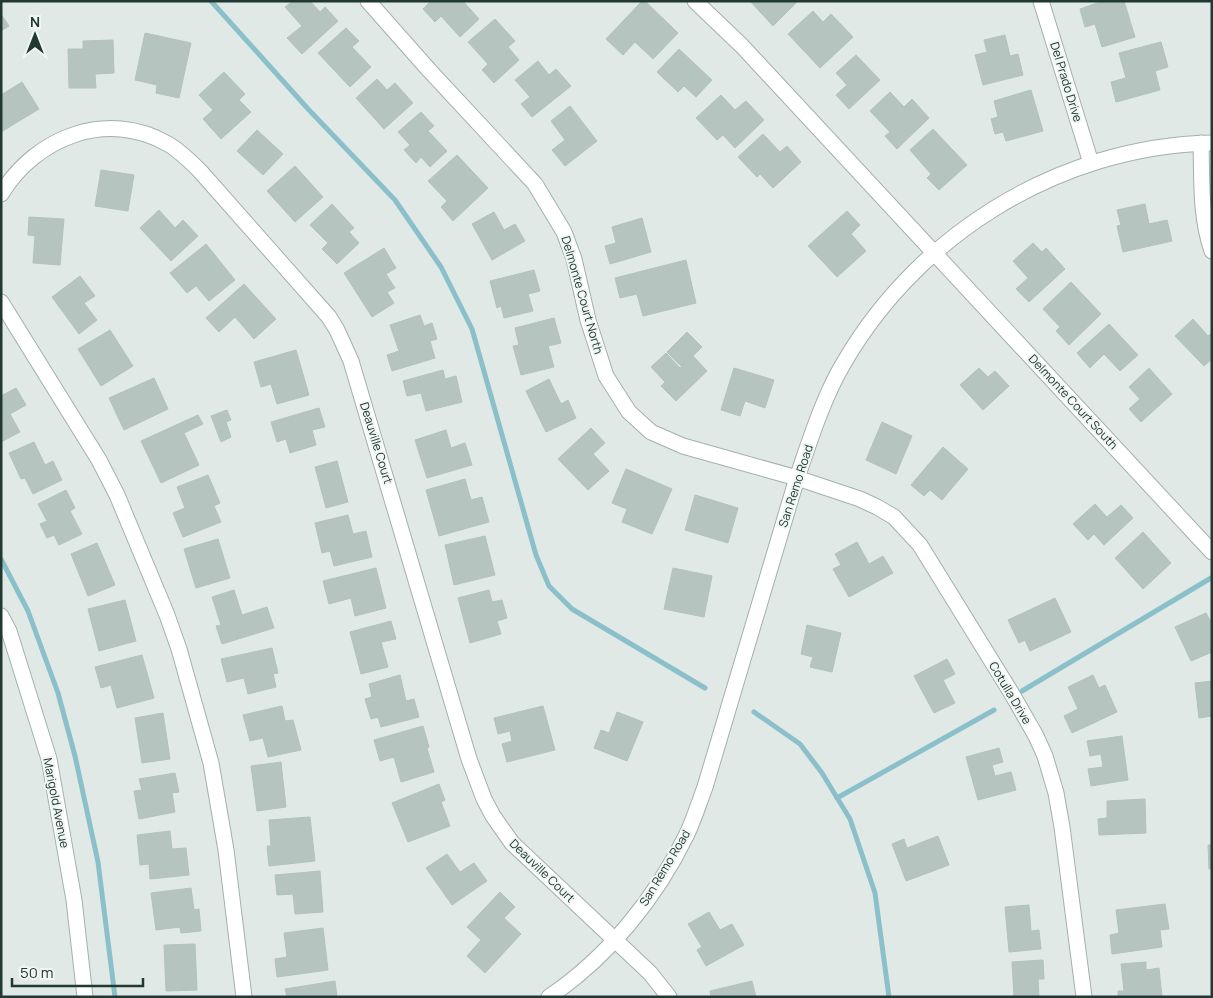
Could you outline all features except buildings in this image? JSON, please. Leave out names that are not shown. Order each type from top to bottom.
[{"type":"street","name":"Delmonte Court North","points":[[368,1],[428,70],[535,184],[564,232],[574,259],[588,320],[606,376],[629,412],[651,432],[683,446],[797,478]]},
{"type":"street","points":[[695,1],[742,46],[935,252]]},
{"type":"street","name":"Del Prado Drive","points":[[1041,1],[1091,163]]},
{"type":"street","name":"Deauville Court","points":[[1,194],[11,178],[24,164],[52,144],[72,134],[110,128],[129,130],[151,136],[168,144],[186,157],[316,300],[337,330],[351,361],[469,759],[484,799],[493,816],[512,843],[650,973],[669,997]]},
{"type":"street","name":"San Remo Road","points":[[549,997],[574,978],[615,940],[639,912],[687,834],[708,778],[797,478],[820,413],[836,377],[861,335],[900,286],[935,252],[957,233],[1006,201],[1055,177],[1091,163],[1141,150],[1206,143]]},
{"type":"street","points":[[1206,143],[1203,205],[1212,251]]},
{"type":"street","name":"Delmonte Court South","points":[[935,252],[1212,552]]},
{"type":"street","points":[[1,302],[99,460],[116,495],[173,632],[206,746],[219,808],[244,997]]},
{"type":"street","name":"Cotulla Drive","points":[[797,478],[878,507],[894,517],[907,530],[920,545],[1036,736],[1051,774],[1061,818],[1084,997]]},
{"type":"street","name":"Marigold Avenue","points":[[1,616],[9,632],[49,759],[74,900],[86,997]]},
{"type":"waterway","points":[[211,1],[309,110],[395,200],[441,267],[472,329],[536,555],[549,586],[572,609],[705,688]]},
{"type":"waterway","points":[[1,559],[28,611],[58,693],[75,756],[98,862],[115,997]]},
{"type":"waterway","points":[[1022,691],[1211,578]]},
{"type":"waterway","points":[[837,798],[994,710]]},
{"type":"waterway","points":[[754,712],[800,744],[822,773],[850,819],[875,893],[889,997]]}]
